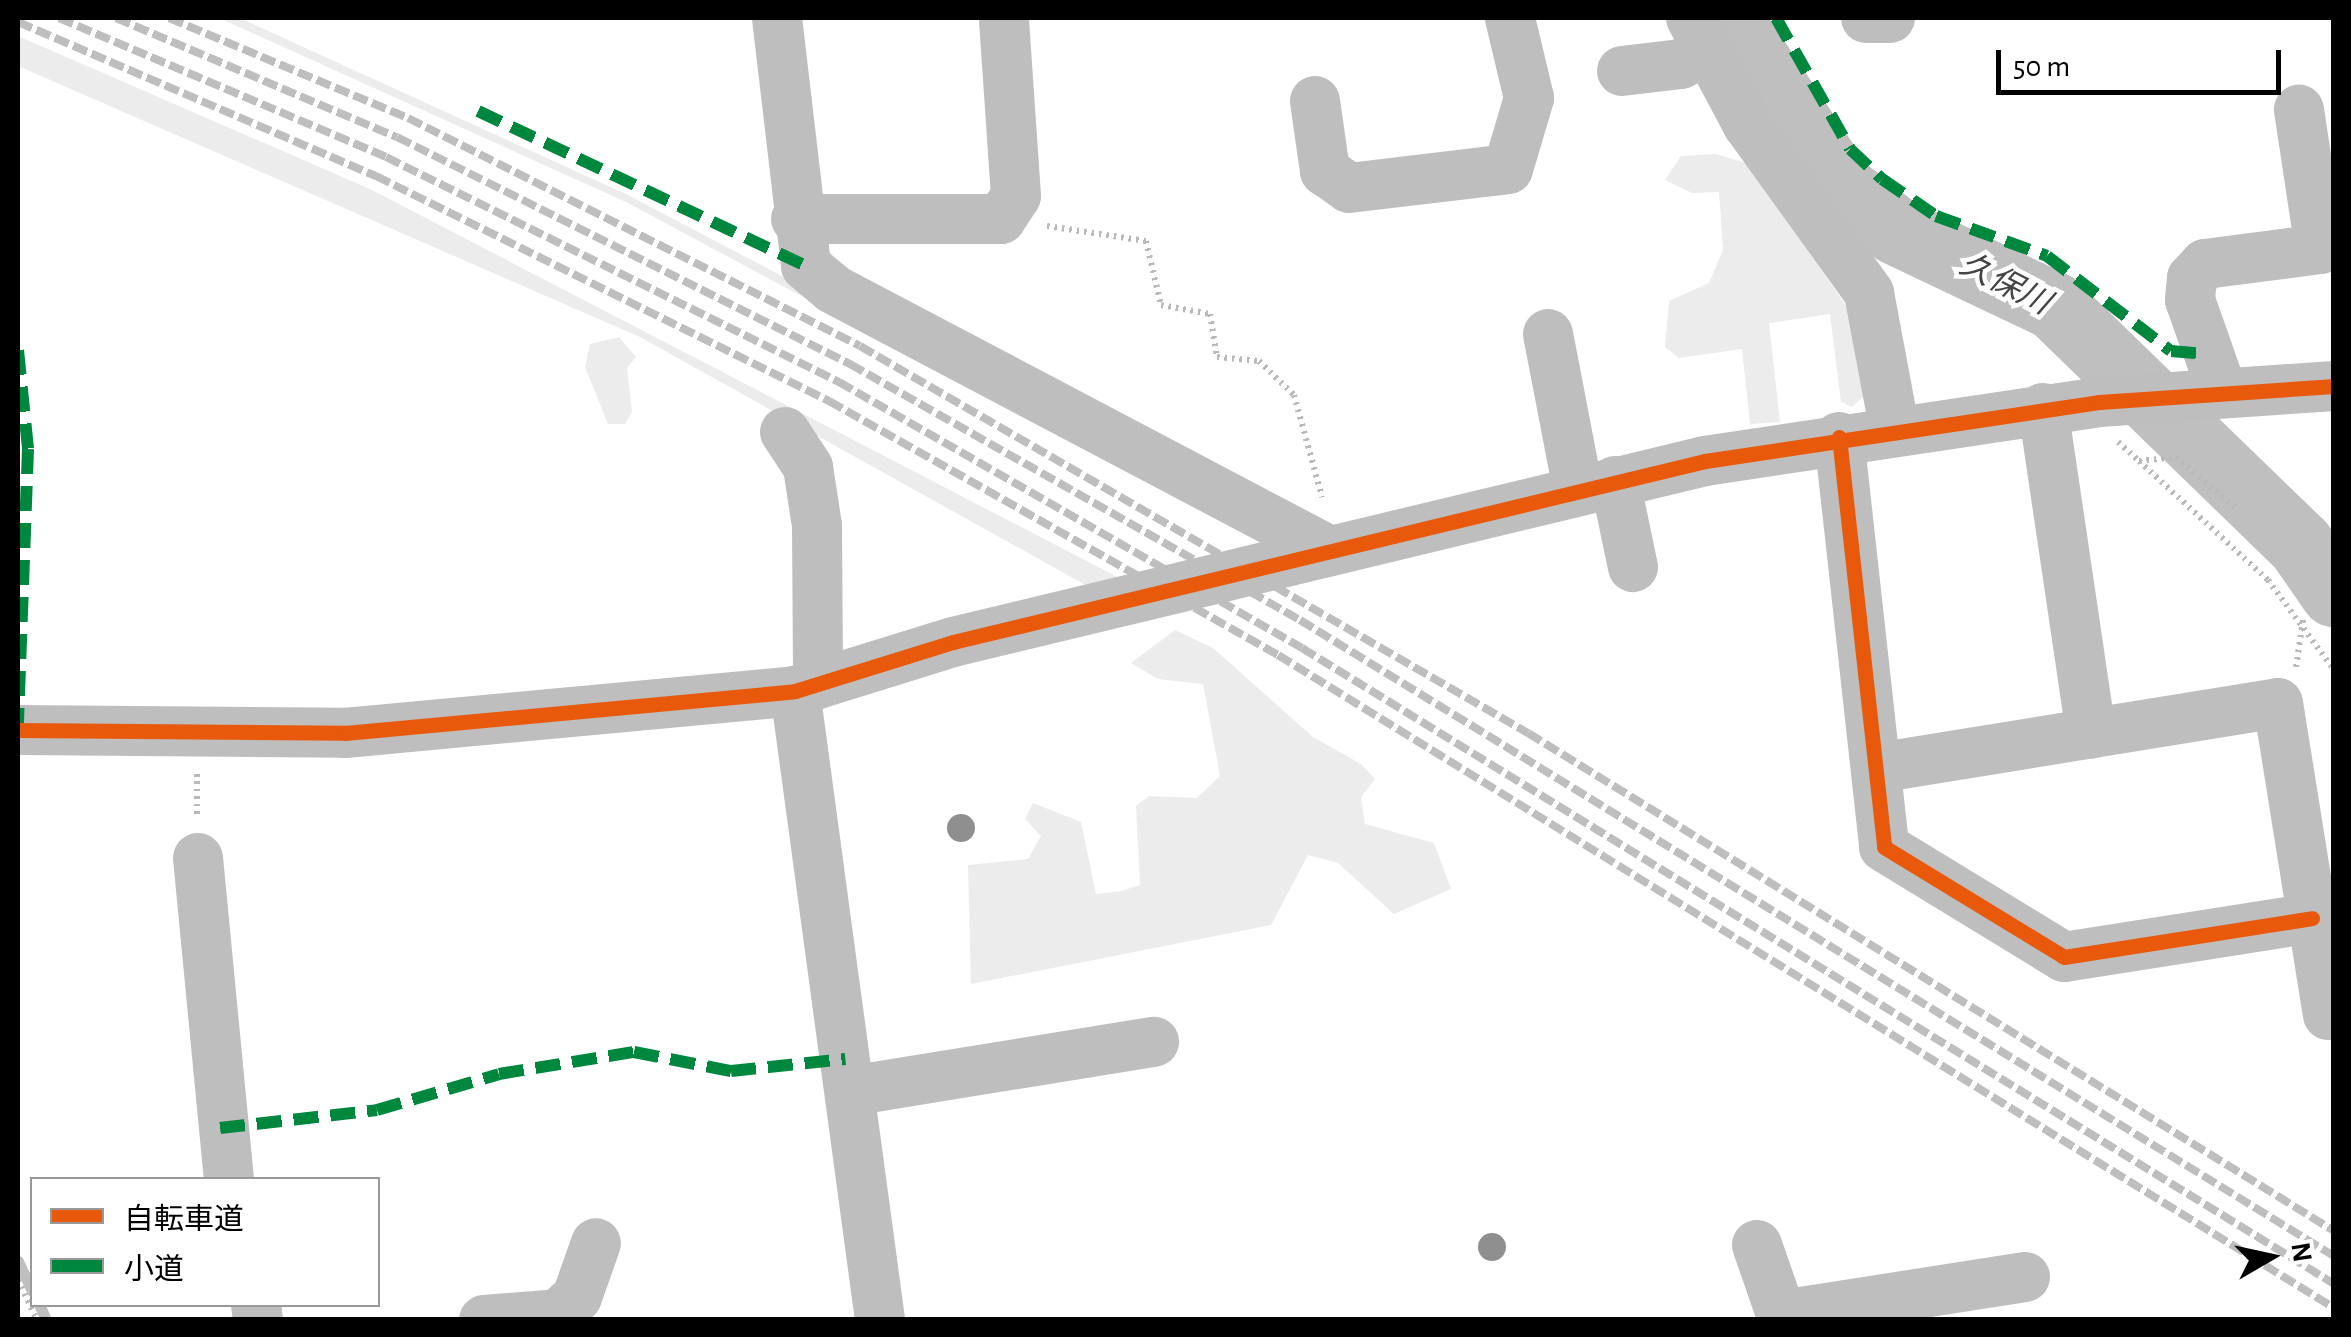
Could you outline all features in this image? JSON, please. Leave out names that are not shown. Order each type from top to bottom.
[{"type":"street","points":[[777,18],[796,218],[806,266],[833,289],[1330,551]]},
{"type":"street","points":[[796,218],[1001,219],[1016,196],[1004,18]]},
{"type":"street","points":[[1315,101],[1325,171],[1349,188],[1508,169],[1529,98],[1510,18]]},
{"type":"street","points":[[1866,18],[1890,18]]},
{"type":"street","points":[[1622,71],[1680,64],[1700,33],[1748,125],[1869,293],[1894,427]]},
{"type":"street","points":[[2208,390],[2190,300],[2192,278],[2206,264],[2320,249],[2299,110]]},
{"type":"street","points":[[1548,334],[1596,486],[1633,567]]},
{"type":"street","points":[[18,730],[196,738],[345,734],[807,687],[1330,551],[1705,461],[1894,427],[2043,408],[2105,419],[2208,390],[2334,386]]},
{"type":"street","points":[[2043,408],[2092,733]]},
{"type":"street","points":[[793,430],[817,526],[807,687],[850,1091],[880,1320]]},
{"type":"street","points":[[1839,437],[1884,848],[2064,957],[2312,918]]},
{"type":"street","points":[[1877,768],[2278,703],[2328,1015]]},
{"type":"street","points":[[198,858],[228,1177]]},
{"type":"street","points":[[850,1091],[1154,1042]]},
{"type":"street","points":[[484,1320],[558,1314],[576,1297],[596,1243]]},
{"type":"street","points":[[1758,1246],[1782,1317],[2025,1276]]},
{"type":"path","points":[[1001,219],[1146,241],[1161,305],[1210,314],[1217,357],[1260,361],[1294,395],[1310,434],[1330,551]]},
{"type":"path","points":[[2105,419],[2139,461],[2268,580],[2334,670]]},
{"type":"path","points":[[2139,461],[2176,456],[2240,511]]},
{"type":"path","points":[[196,738],[198,858]]},
{"type":"path","points":[[18,1280],[30,1305]]},
{"type":"shaded area","points":[[219,18],[240,18],[630,196],[1298,548],[1282,554],[626,202]]},
{"type":"shaded area","points":[[18,36],[370,189],[1129,583],[1098,592],[640,337],[18,66]]},
{"type":"shaded area","points":[[1715,154],[1747,163],[1849,310],[1865,395],[1852,407],[1841,402],[1830,314],[1769,323],[1780,422],[1750,424],[1742,349],[1679,358],[1665,347],[1669,301],[1709,283],[1723,250],[1719,192],[1692,193],[1665,180],[1681,156]]},
{"type":"shaded area","points":[[619,337],[636,357],[627,368],[632,412],[625,424],[608,424],[585,367],[590,344]]},
{"type":"shaded area","points":[[1175,630],[1213,648],[1313,737],[1361,764],[1375,779],[1361,797],[1365,824],[1434,843],[1451,889],[1394,914],[1338,863],[1308,855],[1271,925],[971,984],[968,865],[1028,859],[1041,836],[1025,819],[1033,803],[1081,822],[1096,894],[1121,891],[1140,885],[1136,806],[1149,796],[1197,798],[1220,776],[1203,684],[1158,679],[1131,663]]},
{"type":"waterway","name":"久保川","points":[[1728,18],[1842,188],[1896,231],[2054,306],[2300,544],[2334,593]]},
{"type":"waterway","points":[[18,1261],[30,1287]]},
{"type":"waterway","points":[[40,1307],[46,1320]]},
{"type":"railway","points":[[59,18],[386,157],[839,382],[1302,648],[2334,1284]]},
{"type":"railway","points":[[116,18],[397,137],[850,364],[1300,620],[2334,1256]]},
{"type":"railway","points":[[169,18],[408,118],[860,346],[1528,733],[2334,1231]]},
{"type":"railway","points":[[18,22],[376,176],[829,401],[1278,655],[2334,1308]]},
{"type":"marked path","points":[[1776,18],[1850,149],[1882,179],[1936,216],[2047,256],[2171,351],[2207,354]]},
{"type":"marked path","points":[[478,111],[806,266]]},
{"type":"marked path","points":[[18,350],[28,449],[18,724]]},
{"type":"marked path","points":[[220,1128],[377,1110],[499,1074],[634,1052],[731,1071],[845,1059]]},
{"type":"cycle path","points":[[18,730],[345,733],[795,691],[953,642],[1705,461],[2099,402],[2334,386]]},
{"type":"cycle path","points":[[1839,437],[1884,847],[2064,957],[2312,918]]}]
